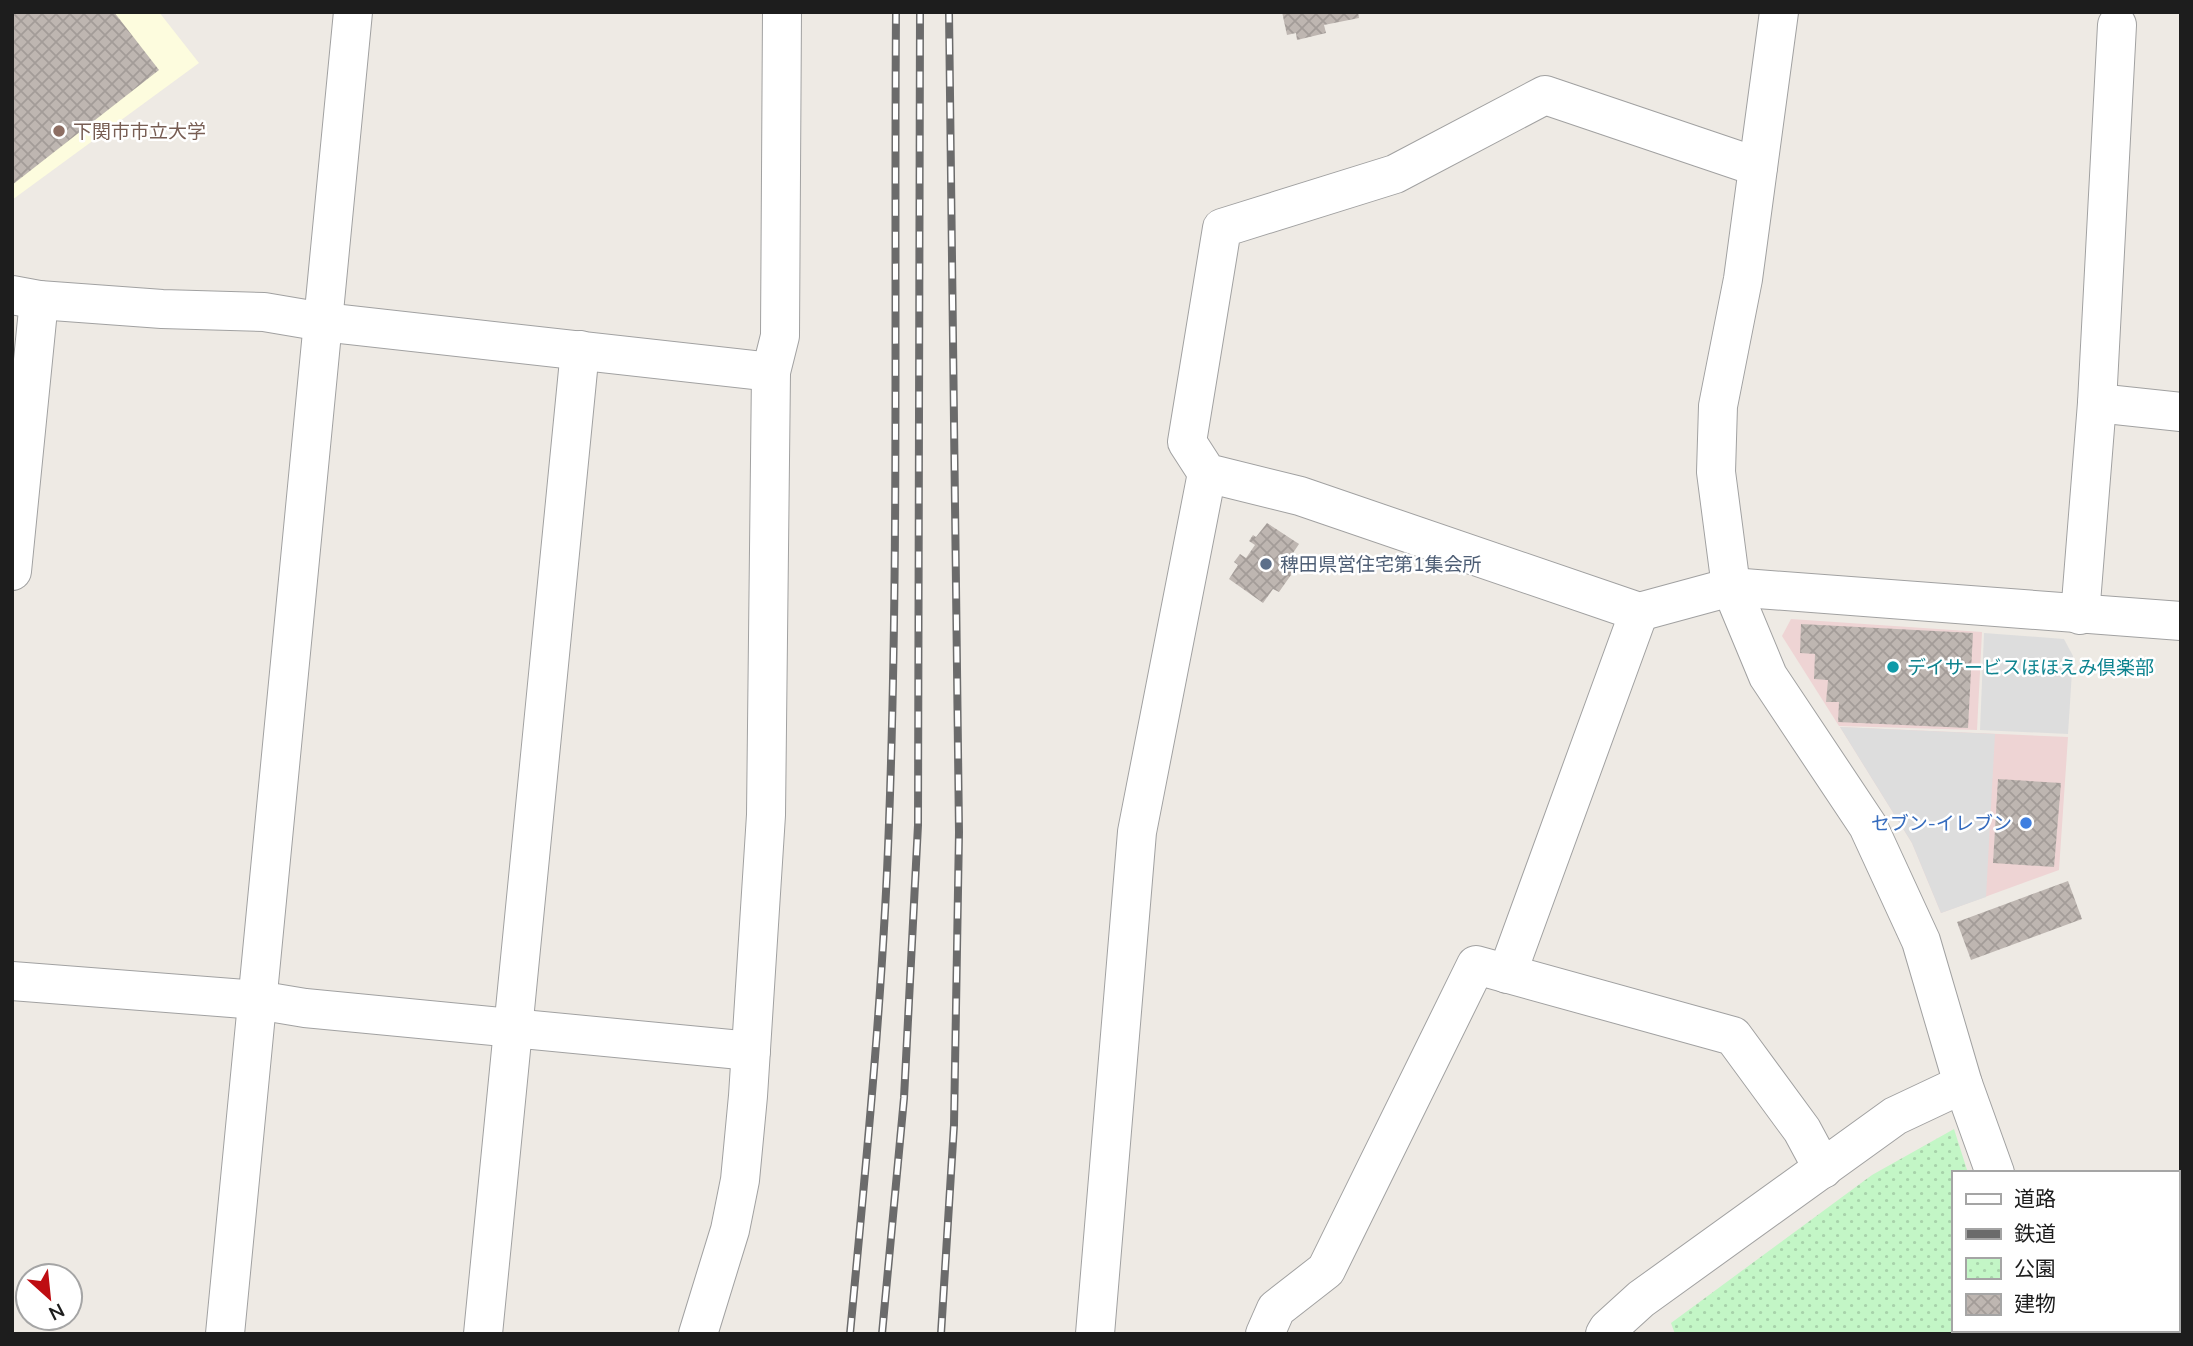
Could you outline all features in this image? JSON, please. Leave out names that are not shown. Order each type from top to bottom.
[{"type":"street","points":[[226,1334],[353,12]]},
{"type":"street","points":[[698,1334],[730,1230],[740,1180],[751,1051],[765,814],[771,372],[780,336],[782,12]]},
{"type":"street","points":[[1779,12],[1743,279],[1718,406],[1716,472],[1731,587],[1768,676],[1868,826],[1921,942],[1963,1084],[1994,1171]]},
{"type":"street","points":[[2080,615],[2097,403],[2118,25]]},
{"type":"street","points":[[1758,167],[1545,95],[1395,174],[1222,228],[1187,442],[1208,473],[1300,496],[1639,612],[1731,587],[2181,621]]},
{"type":"street","points":[[12,572],[25,298],[162,309],[264,312],[323,322],[771,372]]},
{"type":"street","points":[[483,1334],[580,350]]},
{"type":"street","points":[[2097,403],[2181,412]]},
{"type":"street","points":[[1096,1334],[1137,832],[1208,473]]},
{"type":"street","points":[[1507,974],[1639,612]]},
{"type":"street","points":[[1265,1334],[1276,1309],[1325,1270],[1476,965],[1733,1037],[1802,1130],[1823,1169]]},
{"type":"street","points":[[12,981],[257,1000],[305,1009],[751,1051]]},
{"type":"street","points":[[1605,1334],[1641,1299],[1895,1116],[1963,1084]]},
{"type":"shaded area","name":"下関市市立大学","points":[[12,12],[159,12],[199,63],[12,200]]},
{"type":"shaded area","name":"デイサービスほほえみ倶楽部","points":[[1791,619],[1982,632],[1977,730],[1839,726],[1782,636]]},
{"type":"shaded area","points":[[1984,633],[2064,639],[2073,656],[2068,734],[1980,730]]},
{"type":"shaded area","points":[[1840,727],[2068,737],[2059,870],[1941,913],[1912,843]]},
{"type":"shaded area","points":[[1840,727],[1995,734],[1986,897],[1941,913],[1912,843]]},
{"type":"green space","points":[[1954,1129],[1967,1171],[1952,1171],[1952,1332],[2017,1334],[1675,1334],[1671,1323],[1872,1175]]},
{"type":"building","name":"下関市市立大学","points":[[12,12],[114,12],[159,70],[12,185]]},
{"type":"building","points":[[1282,12],[1358,12],[1359,18],[1324,25],[1326,33],[1297,40],[1296,33],[1287,35]]},
{"type":"building","name":"稗田県営住宅第1集会所","points":[[1267,523],[1299,544],[1289,559],[1298,565],[1279,592],[1273,589],[1263,603],[1229,579],[1238,565],[1234,562],[1240,554],[1246,558],[1255,545],[1249,541],[1253,535],[1256,537]]},
{"type":"building","name":"デイサービスほほえみ倶楽部","points":[[1801,624],[1973,633],[1968,728],[1838,722],[1839,702],[1826,702],[1828,680],[1814,679],[1815,654],[1800,653]]},
{"type":"building","name":"セブン-イレブン","points":[[1998,779],[2061,783],[2054,867],[1993,863]]},
{"type":"building","points":[[2068,881],[2082,919],[1971,960],[1957,922]]},
{"type":"railway","points":[[850,1334],[878,1015],[889,823],[895,519],[896,12]]},
{"type":"railway","points":[[882,1334],[904,1098],[918,825],[920,12]]},
{"type":"railway","points":[[941,1334],[954,1125],[959,832],[949,12]]},
{"type":"place","name":"下関市市立大学","points":[[59,131]]},
{"type":"place","name":"稗田県営住宅第1集会所","points":[[1266,564]]},
{"type":"place","name":"デイサービスほほえみ倶楽部","points":[[1893,667]]},
{"type":"place","name":"セブン-イレブン","points":[[2026,823]]}]
